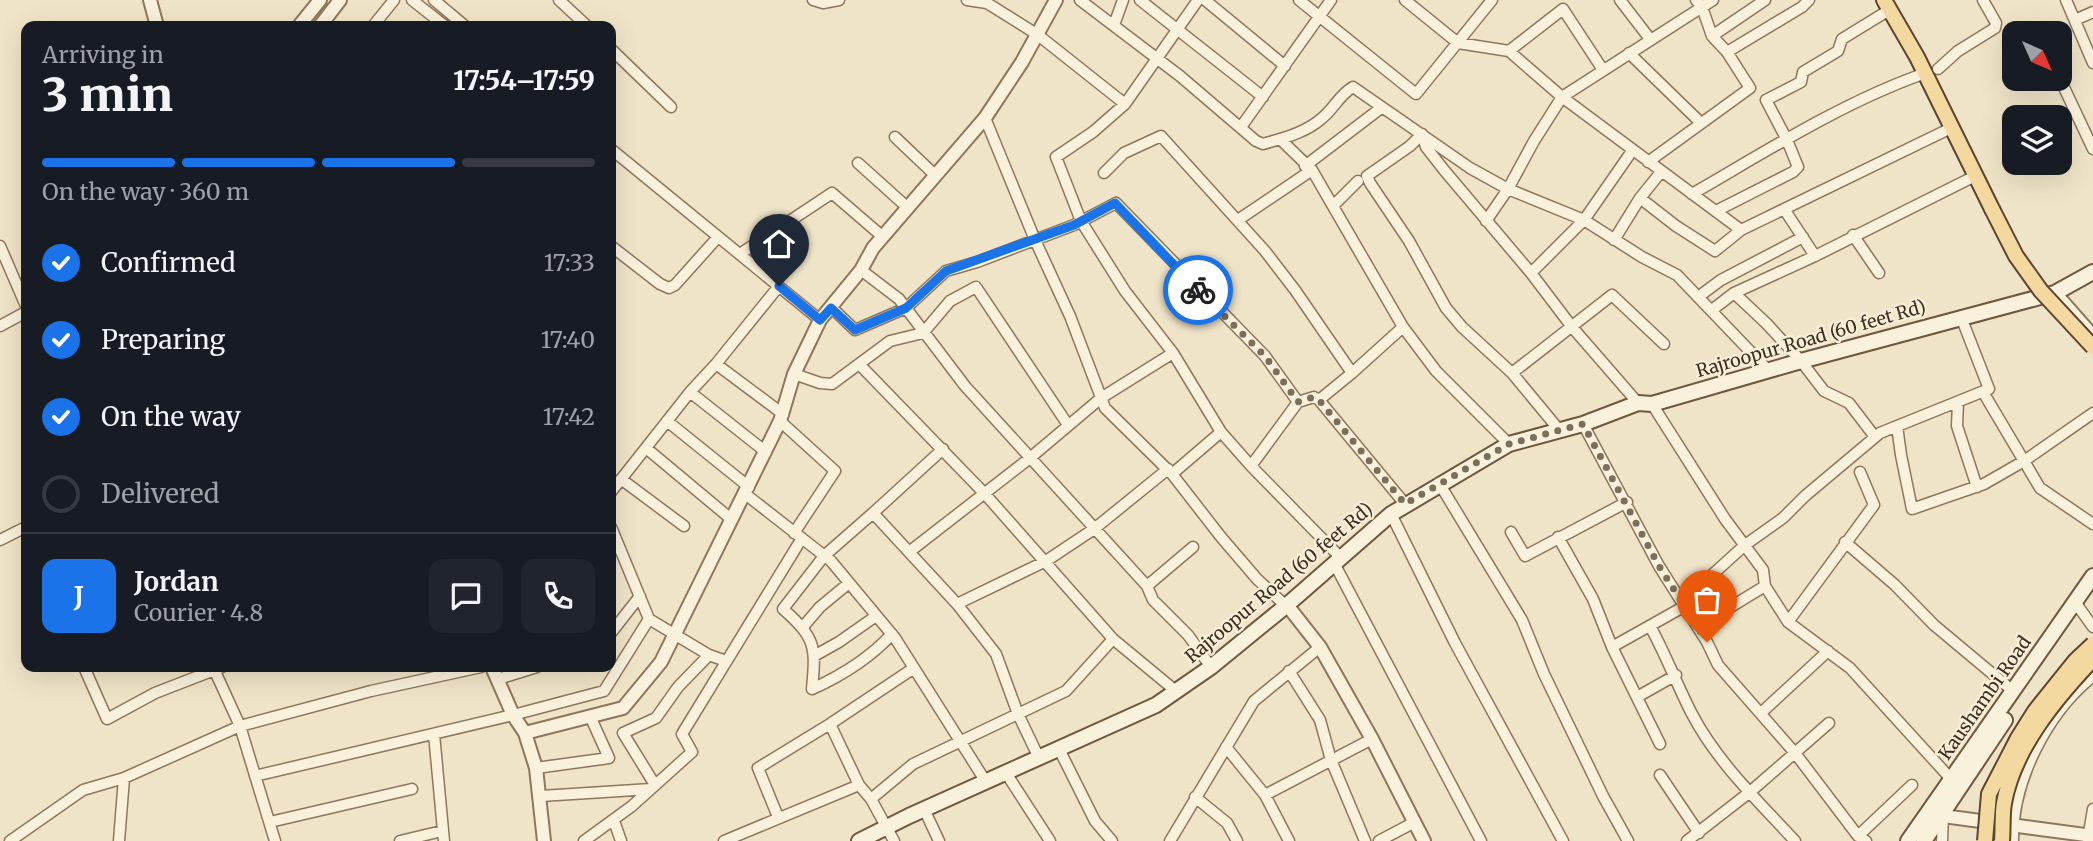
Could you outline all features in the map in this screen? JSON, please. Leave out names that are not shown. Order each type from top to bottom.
[{"type":"main road","points":[[1886,4],[1917,57],[1995,207],[2016,256],[2035,282],[2093,344]]},
{"type":"main road","name":"Rajroopur Road (60 feet Rd)","points":[[859,841],[1156,705],[1211,667],[1391,514],[1439,483],[1509,444],[1560,431],[1645,403],[2048,294],[2093,272]]},
{"type":"main road","name":"Kaushambi Road","points":[[1908,841],[1937,812],[1951,779],[2078,606],[2093,576]]},
{"type":"main road","points":[[1924,841],[1937,812],[1970,769],[2078,606],[2093,592]]},
{"type":"main road","points":[[1985,841],[1989,793],[2018,738],[2035,711],[2093,644]]},
{"type":"main road","points":[[2002,841],[2004,803],[2013,773],[2044,718],[2093,659]]},
{"type":"street","points":[[150,0],[156,21]]},
{"type":"street","points":[[303,21],[320,0]]},
{"type":"street","points":[[324,21],[340,0]]},
{"type":"street","points":[[377,21],[394,0]]},
{"type":"street","points":[[412,0],[439,21]]},
{"type":"street","points":[[559,0],[582,21]]},
{"type":"street","points":[[813,0],[823,3],[839,0]]},
{"type":"street","points":[[967,0],[988,3],[1038,35],[1125,104]]},
{"type":"street","points":[[525,733],[623,708],[661,662],[766,452],[781,418],[794,374],[820,320],[861,270],[873,248],[985,118],[1038,35],[1056,0]]},
{"type":"street","points":[[1080,0],[1157,58],[1256,141],[1264,144],[1307,129],[1322,119],[1342,93],[1353,87],[1470,168],[1508,189],[1584,220],[1677,275],[1768,370]]},
{"type":"street","points":[[1114,26],[1123,0]]},
{"type":"street","points":[[1140,0],[1263,97]]},
{"type":"street","points":[[1198,0],[1125,104],[1093,132],[1056,158],[1081,221],[1125,291],[1173,353],[1221,432],[1337,560],[1481,841]]},
{"type":"street","points":[[1205,0],[1285,66]]},
{"type":"street","points":[[1299,0],[1416,94],[1492,0]]},
{"type":"street","points":[[1241,127],[1331,0]]},
{"type":"street","points":[[1620,0],[1650,39]]},
{"type":"street","points":[[1486,221],[1562,97],[1699,4],[1713,0]]},
{"type":"street","points":[[1712,36],[1765,0]]},
{"type":"street","points":[[1727,52],[1802,7],[1809,0]]},
{"type":"street","points":[[1938,69],[1958,51],[1995,27],[1996,23],[1983,0]]},
{"type":"street","points":[[2066,0],[2093,63]]},
{"type":"street","points":[[437,1],[460,21]]},
{"type":"street","points":[[1407,1],[1458,43],[1509,51],[1562,97],[1741,230]]},
{"type":"street","points":[[1648,162],[1750,88],[1727,52],[1712,36],[1699,4]]},
{"type":"street","points":[[1716,211],[1798,167],[1766,100],[1801,82],[1803,72],[1838,51],[1842,39],[1886,4]]},
{"type":"street","points":[[1509,51],[1563,9],[1603,70]]},
{"type":"street","points":[[2075,20],[2093,12]]},
{"type":"street","points":[[1629,53],[1701,123]]},
{"type":"street","points":[[616,54],[671,107]]},
{"type":"street","points":[[1692,194],[1888,86],[1920,75]]},
{"type":"street","points":[[2066,91],[2093,149]]},
{"type":"street","points":[[1238,220],[1308,168],[1381,108]]},
{"type":"street","points":[[985,118],[1035,240],[1070,316],[1105,408],[1170,471],[1257,579],[1286,605],[1320,647],[1372,739],[1423,841]]},
{"type":"street","points":[[1640,198],[1715,251],[1741,230],[1947,130]]},
{"type":"street","points":[[1422,134],[1432,156],[1572,327],[1645,403],[1763,570],[1765,586],[1788,622],[1864,682],[1871,693],[1894,714],[1951,779]]},
{"type":"street","points":[[1422,134],[1419,139],[1367,176],[1370,183],[1409,241],[1446,308],[1462,327],[1512,373],[1560,431]]},
{"type":"street","points":[[1104,173],[1124,153],[1161,136],[1238,220],[1295,290],[1352,373]]},
{"type":"street","points":[[895,137],[935,174]]},
{"type":"street","points":[[1280,139],[1308,168],[1334,205],[1403,327],[1436,371],[1509,444]]},
{"type":"street","points":[[1531,274],[1584,220],[1632,150]]},
{"type":"street","points":[[616,153],[820,320]]},
{"type":"street","points":[[858,163],[908,208]]},
{"type":"street","points":[[1614,240],[1640,198],[1661,172]]},
{"type":"street","points":[[1712,310],[1734,293],[1971,178]]},
{"type":"street","points":[[1334,205],[1358,181]]},
{"type":"street","points":[[740,254],[832,193],[883,236]]},
{"type":"street","points":[[831,308],[855,330],[906,308],[946,271],[1035,240],[1115,203],[1265,356],[1298,402]]},
{"type":"street","points":[[1784,209],[1815,256]]},
{"type":"street","points":[[1853,235],[1879,273]]},
{"type":"street","points":[[616,250],[669,288],[675,285],[718,237]]},
{"type":"street","points":[[1698,297],[1721,280],[1803,237]]},
{"type":"street","points":[[0,246],[3,261],[21,296]]},
{"type":"street","points":[[861,270],[899,299],[965,386],[1147,586],[1153,600],[1188,635],[1211,667]]},
{"type":"street","points":[[616,486],[779,286]]},
{"type":"street","points":[[794,374],[832,384],[890,341],[923,333],[950,301],[976,288],[1068,425]]},
{"type":"street","points":[[1734,293],[1801,361],[1824,391],[1849,402],[1875,437]]},
{"type":"street","points":[[2048,294],[2093,336]]},
{"type":"street","points":[[2048,294],[2093,353]]},
{"type":"street","points":[[1512,373],[1612,295],[1664,344]]},
{"type":"street","points":[[0,326],[21,315]]},
{"type":"street","points":[[1612,647],[1684,604],[1745,545],[1783,518],[1875,437],[1989,389],[1961,317]]},
{"type":"street","points":[[1319,400],[1403,327]]},
{"type":"street","points":[[909,552],[1030,458],[1101,398],[1173,353]]},
{"type":"street","points":[[584,841],[614,821],[692,752],[682,734],[835,471],[781,418],[716,364]]},
{"type":"street","points":[[859,364],[985,494],[1113,639],[1177,692]]},
{"type":"street","points":[[690,392],[766,452]]},
{"type":"street","points":[[1983,392],[2040,488],[2093,524]]},
{"type":"street","points":[[1251,466],[1298,402],[1314,397],[1405,504]]},
{"type":"street","points":[[1958,402],[1957,426],[1977,487]]},
{"type":"street","points":[[1898,426],[1912,509],[1977,487],[2024,461],[2093,413]]},
{"type":"street","points":[[667,421],[824,556],[849,583],[892,634],[986,782]]},
{"type":"street","points":[[1583,424],[1659,566],[1698,627],[1718,666],[1795,752],[1862,839],[1912,785]]},
{"type":"street","points":[[957,604],[1046,561],[1094,529],[1221,432]]},
{"type":"street","points":[[646,448],[731,519]]},
{"type":"street","points":[[892,634],[878,649],[845,674],[812,689],[812,641],[783,609],[824,556],[943,449]]},
{"type":"street","points":[[1788,622],[1874,506],[1860,472]]},
{"type":"street","points":[[621,479],[684,526]]},
{"type":"street","points":[[1439,483],[1522,620],[1544,674],[1591,772],[1628,841]]},
{"type":"street","points":[[1511,532],[1525,556],[1627,502]]},
{"type":"street","points":[[873,513],[957,604],[996,654],[1017,714],[1039,758]]},
{"type":"street","points":[[1391,514],[1455,643],[1563,841]]},
{"type":"street","points":[[0,540],[21,530]]},
{"type":"street","points":[[1558,537],[1593,600],[1612,647],[1660,744]]},
{"type":"street","points":[[616,539],[649,619],[709,655],[726,662]]},
{"type":"street","points":[[1845,542],[1895,585],[1934,625],[2014,691]]},
{"type":"street","points":[[1147,586],[1193,547]]},
{"type":"street","points":[[802,628],[820,607],[849,583]]},
{"type":"street","points":[[1698,627],[1765,586]]},
{"type":"street","points":[[616,627],[640,596]]},
{"type":"street","points":[[2078,606],[2093,627]]},
{"type":"street","points":[[814,656],[876,616]]},
{"type":"street","points":[[616,672],[649,619]]},
{"type":"street","points":[[1650,626],[1693,715],[1712,744],[1750,792],[1795,841]]},
{"type":"street","points":[[871,799],[913,764],[1066,691],[1113,639]]},
{"type":"street","points":[[1170,841],[1254,701],[1320,647]]},
{"type":"street","points":[[1761,713],[1828,651]]},
{"type":"street","points":[[653,787],[623,733],[656,718],[678,687],[709,655]]},
{"type":"street","points":[[778,817],[758,768],[914,668]]},
{"type":"street","points":[[1289,671],[1320,720],[1331,760],[1365,841]]},
{"type":"street","points":[[85,672],[107,719],[155,694],[207,672]]},
{"type":"street","points":[[218,672],[240,726],[275,841]]},
{"type":"street","points":[[10,841],[83,790],[124,778],[240,726],[371,691],[458,672]]},
{"type":"street","points":[[255,776],[604,691],[616,672]]},
{"type":"street","points":[[495,673],[513,715],[525,733],[536,768],[544,841]]},
{"type":"street","points":[[1637,697],[1676,675]]},
{"type":"street","points":[[2013,841],[2012,825],[2025,779],[2043,736],[2074,693],[2093,676]]},
{"type":"street","points":[[536,768],[609,758],[590,716]]},
{"type":"street","points":[[1687,841],[1750,792],[1829,723]]},
{"type":"street","points":[[830,724],[859,785],[871,799],[894,841]]},
{"type":"street","points":[[402,841],[443,836],[434,734]]},
{"type":"street","points":[[1265,795],[1372,739]]},
{"type":"street","points":[[1226,747],[1265,795],[1289,841]]},
{"type":"street","points":[[1059,750],[1095,821],[1112,841]]},
{"type":"street","points":[[1006,773],[1050,841]]},
{"type":"street","points":[[1660,775],[1699,833]]},
{"type":"street","points":[[119,841],[124,778]]},
{"type":"street","points":[[724,841],[859,785]]},
{"type":"street","points":[[541,796],[653,787]]},
{"type":"street","points":[[270,822],[412,789]]},
{"type":"street","points":[[1195,797],[1227,822],[1237,841]]},
{"type":"street","points":[[924,809],[939,841]]},
{"type":"street","points":[[1942,841],[1937,812],[2090,838],[2093,809]]},
{"type":"street","points":[[614,821],[621,841]]},
{"type":"street","points":[[1379,841],[1413,823]]},
{"type":"way so far","points":[[1198,290],[1265,356],[1298,402],[1314,397],[1319,400],[1405,504],[1509,444],[1583,424],[1659,566],[1707,642]]},
{"type":"route","points":[[779,286],[820,320],[831,308],[855,330],[906,308],[946,271],[1074,225],[1115,203],[1198,290]]}]
